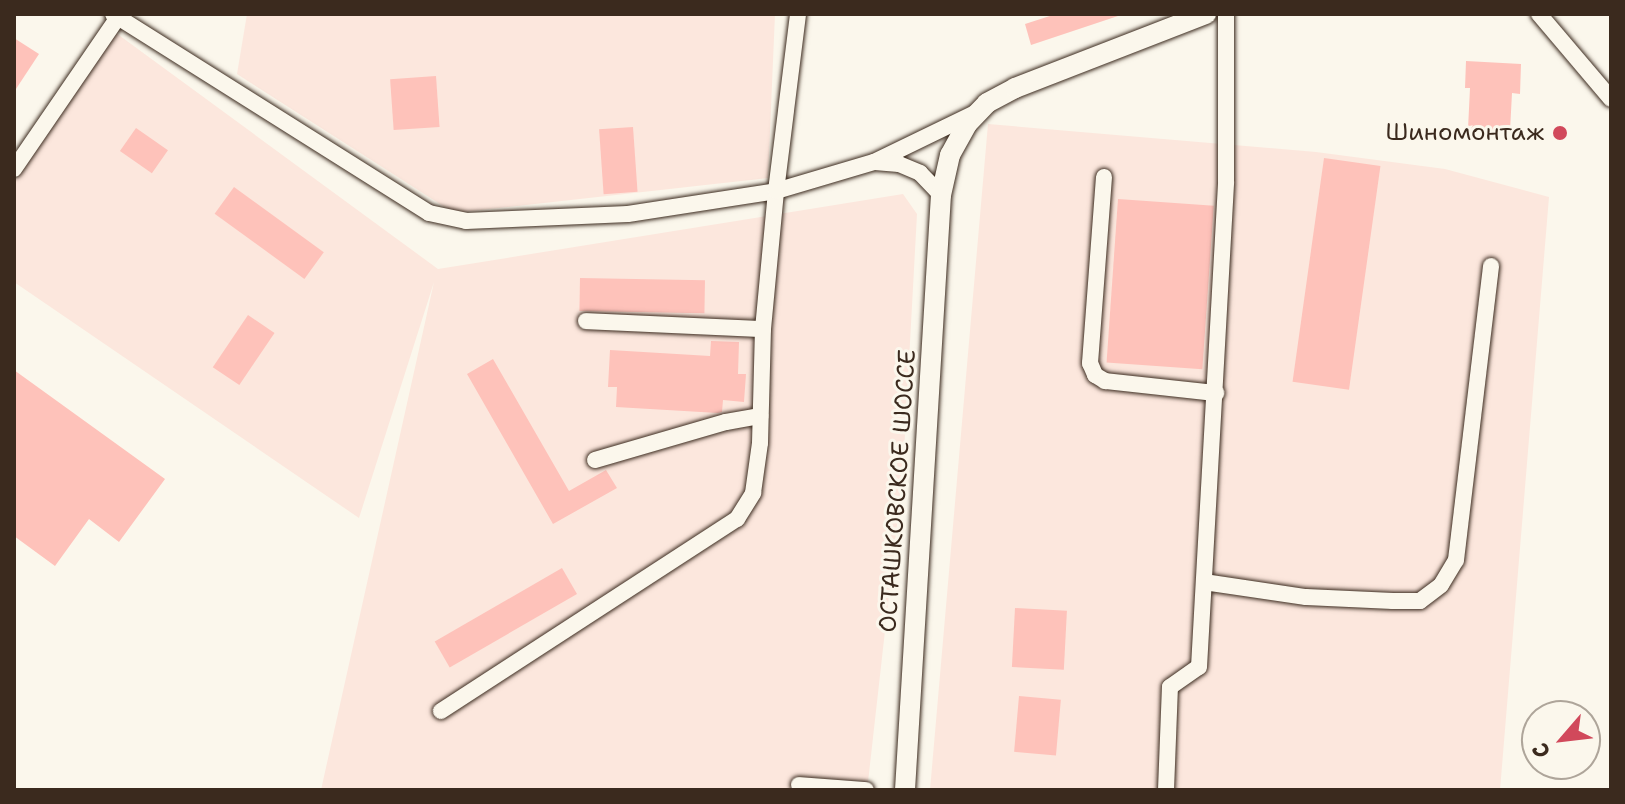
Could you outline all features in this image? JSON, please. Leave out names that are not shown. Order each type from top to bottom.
[{"type":"main road","points":[[976,113],[1015,88],[1195,16]]},
{"type":"main road","name":"ОСТАШКОВСКОЕ ШОССЕ","points":[[905,790],[941,195],[950,155],[976,113]]},
{"type":"street","points":[[441,711],[737,519],[753,493],[763,329],[798,14]]},
{"type":"street","points":[[1166,790],[1170,687],[1199,667],[1226,182],[1226,14]]},
{"type":"street","points":[[1539,14],[1611,99]]},
{"type":"street","points":[[14,169],[115,16],[429,213],[466,221],[628,214],[776,191],[874,162],[976,113]]},
{"type":"street","points":[[874,162],[899,164],[920,173],[941,195]]},
{"type":"street","points":[[1104,177],[1090,363],[1095,375],[1105,381],[1216,393]]},
{"type":"street","points":[[1204,582],[1306,597],[1393,601],[1420,601],[1441,585],[1456,560],[1491,266]]},
{"type":"street","points":[[586,321],[763,329]]},
{"type":"street","points":[[595,460],[726,422],[760,416]]},
{"type":"street","points":[[799,785],[866,790]]},
{"type":"shaded area","points":[[247,14],[775,14],[768,178],[454,213],[237,74]]},
{"type":"shaded area","points":[[116,33],[438,269],[903,194],[917,214],[903,471],[868,782],[795,778],[793,790],[321,790],[434,282],[359,518],[14,282],[14,182]]},
{"type":"shaded area","points":[[988,124],[1316,152],[1445,169],[1549,197],[1500,790],[930,790]]},
{"type":"building","points":[[1056,14],[1118,16],[1031,45],[1025,24]]},
{"type":"building","points":[[14,38],[39,54],[14,92]]},
{"type":"building","points":[[1466,61],[1521,64],[1520,94],[1512,93],[1510,131],[1468,129],[1470,88],[1465,88]]},
{"type":"building","points":[[436,76],[440,127],[394,130],[390,79]]},
{"type":"building","points":[[633,127],[638,192],[604,194],[599,129]]},
{"type":"building","points":[[136,128],[168,150],[152,173],[120,151]]},
{"type":"building","points":[[1324,158],[1380,166],[1349,390],[1293,382]]},
{"type":"building","points":[[234,187],[324,252],[304,279],[215,214]]},
{"type":"building","points":[[1118,199],[1214,206],[1202,369],[1107,363]]},
{"type":"building","points":[[580,278],[705,280],[704,313],[579,311]]},
{"type":"building","points":[[248,315],[275,333],[239,385],[213,367]]},
{"type":"building","points":[[711,341],[739,342],[738,374],[746,374],[744,402],[723,400],[722,412],[718,413],[616,407],[617,387],[608,387],[610,350],[710,356]]},
{"type":"building","points":[[493,359],[569,491],[606,470],[617,488],[553,524],[467,374]]},
{"type":"building","points":[[14,370],[165,479],[119,542],[89,519],[55,566],[14,536]]},
{"type":"building","points":[[562,568],[577,594],[450,667],[435,642]]},
{"type":"building","points":[[1015,608],[1067,611],[1064,670],[1012,667]]},
{"type":"building","points":[[1019,696],[1061,700],[1056,755],[1014,752]]},
{"type":"place","name":"Шиномонтаж","points":[[1560,133]]}]
